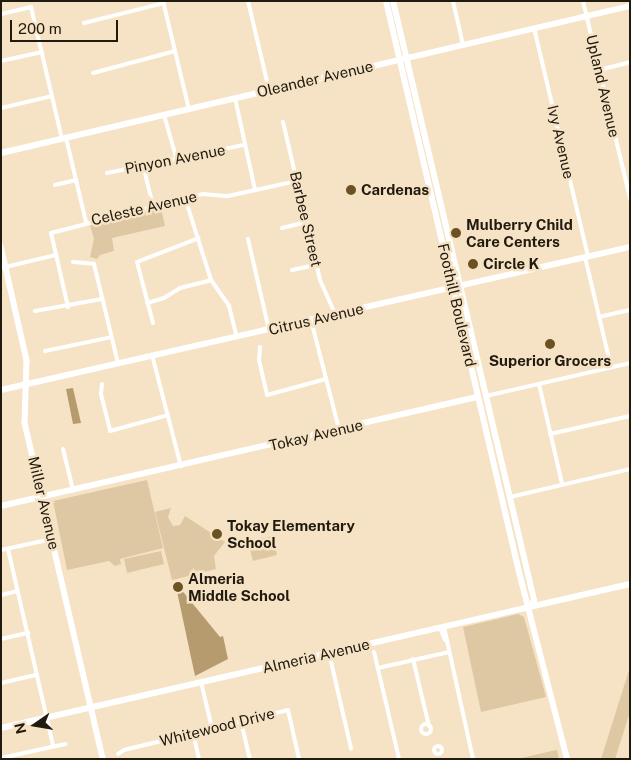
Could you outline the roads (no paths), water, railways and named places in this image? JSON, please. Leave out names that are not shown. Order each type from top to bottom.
[{"type":"main road","name":"Foothill Boulevard","points":[[386,1],[439,196],[456,286]]},
{"type":"main road","name":"Foothill Boulevard","points":[[393,1],[423,163],[456,286],[482,396],[526,602],[531,606],[567,759]]},
{"type":"main road","points":[[423,163],[428,166],[434,192],[439,196]]},
{"type":"main road","name":"Foothill Boulevard","points":[[482,396],[510,497],[534,600],[531,606]]},
{"type":"street","points":[[248,1],[269,90]]},
{"type":"street","points":[[453,1],[463,45]]},
{"type":"street","name":"Upland Avenue","points":[[583,1],[630,199]]},
{"type":"street","points":[[84,23],[163,2],[188,110]]},
{"type":"street","name":"Oleander Avenue","points":[[1,153],[630,6]]},
{"type":"street","points":[[1,14],[31,7],[52,96],[86,222]]},
{"type":"street","name":"Ivy Avenue","points":[[534,28],[611,367]]},
{"type":"street","points":[[93,74],[175,51]]},
{"type":"street","points":[[1,61],[42,52]]},
{"type":"street","points":[[599,70],[630,62]]},
{"type":"street","points":[[1,108],[52,96]]},
{"type":"street","points":[[236,98],[244,145],[255,190]]},
{"type":"street","points":[[164,115],[176,158]]},
{"type":"street","name":"Barbee Street","points":[[283,122],[316,265],[335,314]]},
{"type":"street","name":"Pinyon Avenue","points":[[107,173],[244,145]]},
{"type":"street","points":[[143,165],[152,206]]},
{"type":"street","points":[[55,185],[76,180]]},
{"type":"street","name":"Celeste Avenue","points":[[56,256],[51,233],[86,222],[203,194],[228,196],[297,181]]},
{"type":"street","points":[[185,198],[191,224],[199,238],[211,280],[229,306],[237,337]]},
{"type":"street","points":[[282,228],[306,222]]},
{"type":"street","points":[[153,323],[136,262],[199,238]]},
{"type":"street","points":[[248,239],[269,330]]},
{"type":"street","name":"Miller Avenue","points":[[1,246],[4,268],[27,360],[26,423],[103,759]]},
{"type":"street","name":"Citrus Avenue","points":[[1,390],[630,247]]},
{"type":"street","points":[[4,268],[56,256],[68,307]]},
{"type":"street","points":[[73,262],[94,264],[118,363]]},
{"type":"street","points":[[292,270],[316,265]]},
{"type":"street","points":[[147,303],[164,298],[180,288],[211,280]]},
{"type":"street","points":[[35,311],[68,307],[102,299]]},
{"type":"street","points":[[600,317],[630,310]]},
{"type":"street","points":[[311,320],[339,429]]},
{"type":"street","points":[[45,351],[112,338]]},
{"type":"street","points":[[260,347],[259,360],[267,395],[326,379]]},
{"type":"street","points":[[152,355],[181,466]]},
{"type":"street","name":"Tokay Avenue","points":[[1,506],[630,363]]},
{"type":"street","points":[[102,384],[101,394],[110,431],[168,415]]},
{"type":"street","points":[[538,384],[562,484]]},
{"type":"street","points":[[550,434],[630,416]]},
{"type":"street","points":[[64,449],[73,490]]},
{"type":"street","points":[[510,497],[630,469]]},
{"type":"street","points":[[1,550],[52,539]]},
{"type":"street","points":[[8,549],[54,746]]},
{"type":"street","name":"Almeria Avenue","points":[[1,728],[630,584]]},
{"type":"street","points":[[1,595],[18,591]]},
{"type":"street","points":[[442,627],[474,759]]},
{"type":"street","points":[[1,639],[28,633]]},
{"type":"street","points":[[374,652],[399,759]]},
{"type":"street","points":[[378,668],[449,652]]},
{"type":"street","points":[[329,653],[351,748]]},
{"type":"street","points":[[413,659],[429,726]]},
{"type":"street","points":[[1,683],[37,675]]},
{"type":"street","points":[[201,682],[212,728]]},
{"type":"street","name":"Whitewood Drive","points":[[118,754],[124,750],[288,710],[299,759]]},
{"type":"street","points":[[241,721],[250,759]]},
{"type":"street","points":[[193,733],[199,759]]},
{"type":"street","points":[[1,758],[22,756],[66,744]]},
{"type":"street","points":[[436,753],[437,759]]},
{"type":"place","name":"Cardenas","points":[[351,190]]},
{"type":"place","name":"Mulberry Child Care Centers","points":[[456,233]]},
{"type":"place","name":"Circle K","points":[[473,264]]},
{"type":"place","name":"Superior Grocers","points":[[550,344]]},
{"type":"place","name":"Tokay Elementary School","points":[[217,534]]},
{"type":"place","name":"Almeria Middle School","points":[[178,587]]}]
